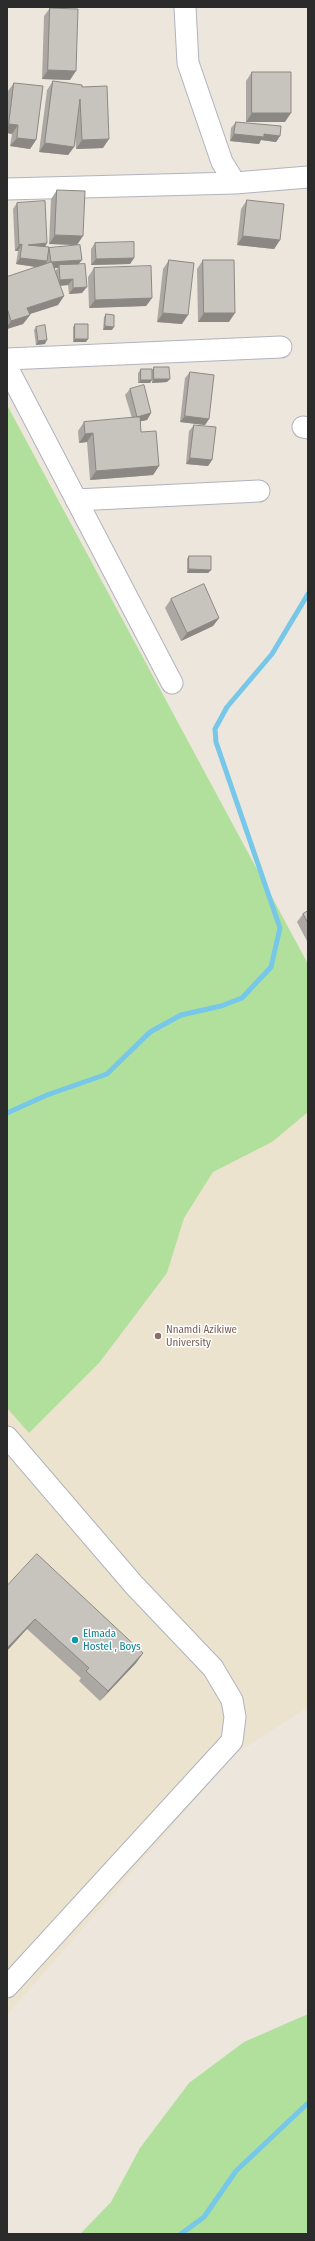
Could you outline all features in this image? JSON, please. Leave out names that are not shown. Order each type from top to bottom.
[{"type":"street","points":[[185,7],[188,63],[222,162],[235,183]]},
{"type":"street","points":[[7,189],[235,183],[308,177]]},
{"type":"street","points":[[7,359],[281,347]]},
{"type":"street","points":[[7,368],[172,683]]},
{"type":"street","points":[[76,500],[259,491]]},
{"type":"street","points":[[7,1437],[134,1585],[213,1668],[232,1700],[235,1717],[232,1741],[7,1987]]},
{"type":"shaded area","name":"Nnamdi Azikiwe University","points":[[7,405],[308,964],[308,1707],[234,1755],[7,2015]]},
{"type":"green space","points":[[7,405],[308,964],[308,1112],[272,1142],[213,1172],[184,1218],[167,1273],[99,1363],[29,1433],[7,1408]]},
{"type":"green space","points":[[308,2014],[308,2234],[80,2234],[111,2202],[140,2148],[189,2083],[244,2042]]},
{"type":"building","points":[[50,8],[78,9],[76,71],[48,70]]},
{"type":"building","points":[[252,72],[291,72],[291,113],[252,113]]},
{"type":"building","points":[[53,81],[82,85],[82,87],[107,86],[109,139],[82,140],[80,99],[74,147],[45,143]]},
{"type":"building","points":[[14,83],[43,86],[36,140],[17,138],[18,125],[9,124]]},
{"type":"building","points":[[236,122],[281,126],[280,136],[264,134],[264,137],[234,134]]},
{"type":"building","points":[[57,190],[85,191],[83,236],[55,235]]},
{"type":"building","points":[[247,200],[284,204],[280,240],[243,236]]},
{"type":"building","points":[[45,201],[47,243],[28,245],[49,247],[47,261],[20,258],[22,244],[19,245],[17,203]]},
{"type":"building","points":[[134,242],[134,258],[96,259],[95,243]]},
{"type":"building","points":[[80,245],[82,260],[51,262],[49,248]]},
{"type":"building","points":[[169,260],[194,263],[188,315],[163,313]]},
{"type":"building","points":[[203,260],[234,260],[235,313],[204,313]]},
{"type":"building","points":[[52,262],[64,296],[27,308],[30,315],[11,321],[7,308],[7,277]]},
{"type":"building","points":[[85,264],[87,287],[73,288],[73,279],[60,280],[59,265]]},
{"type":"building","points":[[151,266],[152,298],[95,300],[94,268]]},
{"type":"building","points":[[106,314],[114,315],[114,327],[105,326]]},
{"type":"building","points":[[75,324],[88,324],[88,339],[75,339]]},
{"type":"building","points":[[45,325],[47,340],[38,341],[36,327]]},
{"type":"building","points":[[154,367],[169,367],[170,379],[154,379]]},
{"type":"building","points":[[141,369],[152,369],[152,380],[141,380]]},
{"type":"building","points":[[190,372],[214,375],[209,419],[185,416]]},
{"type":"building","points":[[144,385],[151,413],[137,417],[130,389]]},
{"type":"building","points":[[140,417],[141,432],[156,431],[159,466],[96,471],[93,433],[85,434],[84,422]]},
{"type":"building","points":[[194,425],[216,427],[212,460],[190,458]]},
{"type":"building","points":[[189,556],[211,556],[211,570],[189,569]]},
{"type":"building","points":[[204,584],[219,618],[187,633],[171,599]]},
{"type":"building","points":[[308,911],[308,923],[303,914]]},
{"type":"building","name":"Elmada Hostel , Boys","points":[[37,1554],[143,1653],[108,1691],[86,1671],[89,1668],[35,1619],[7,1648],[7,1586]]},
{"type":"waterway","points":[[7,1113],[47,1095],[107,1074],[150,1032],[181,1015],[221,1006],[242,998],[271,967],[280,928],[216,742],[215,729],[227,707],[272,654],[308,594]]},
{"type":"waterway","points":[[181,2234],[204,2217],[236,2171],[308,2103]]},
{"type":"place","name":"Nnamdi Azikiwe University","points":[[158,1336]]},
{"type":"place","name":"Elmada Hostel , Boys","points":[[75,1640]]}]
